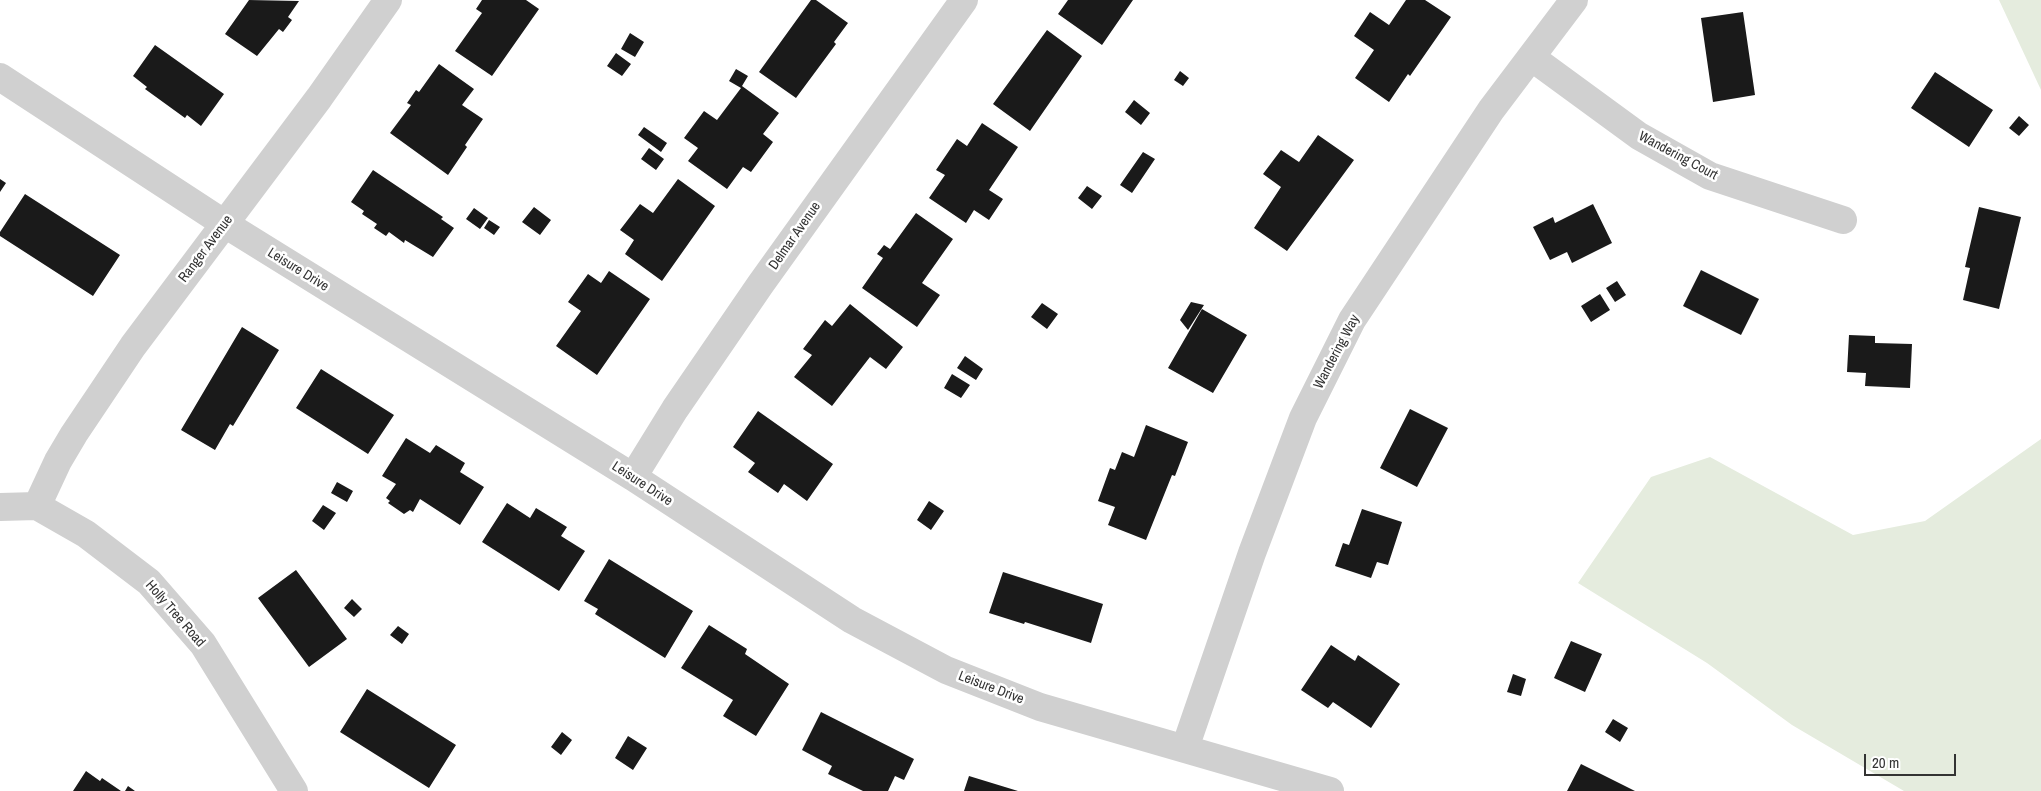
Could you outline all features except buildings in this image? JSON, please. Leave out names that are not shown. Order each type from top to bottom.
[{"type":"street","name":"Ranger Avenue","points":[[37,506],[58,460],[133,346],[225,224],[388,0]]},
{"type":"street","name":"Delmar Avenue","points":[[633,477],[675,409],[755,293],[964,0]]},
{"type":"street","name":"Wandering Way","points":[[1186,748],[1252,553],[1303,418],[1352,320],[1491,110],[1574,0]]},
{"type":"street","name":"Wandering Court","points":[[1531,57],[1639,136],[1710,176],[1843,220]]},
{"type":"street","name":"Leisure Drive","points":[[0,77],[225,224],[633,477],[852,620],[946,670],[1040,707],[1330,791]]},
{"type":"street","points":[[0,507],[37,506]]},
{"type":"street","name":"Holly Tree Road","points":[[37,506],[113,553],[160,594],[204,644],[294,791]]},
{"type":"shaded area","points":[[1999,0],[2041,0],[2041,90]]},
{"type":"shaded area","points":[[2041,439],[2041,791],[1904,791],[1792,725],[1707,663],[1578,583],[1651,477],[1710,457],[1853,535],[1925,521]]}]
